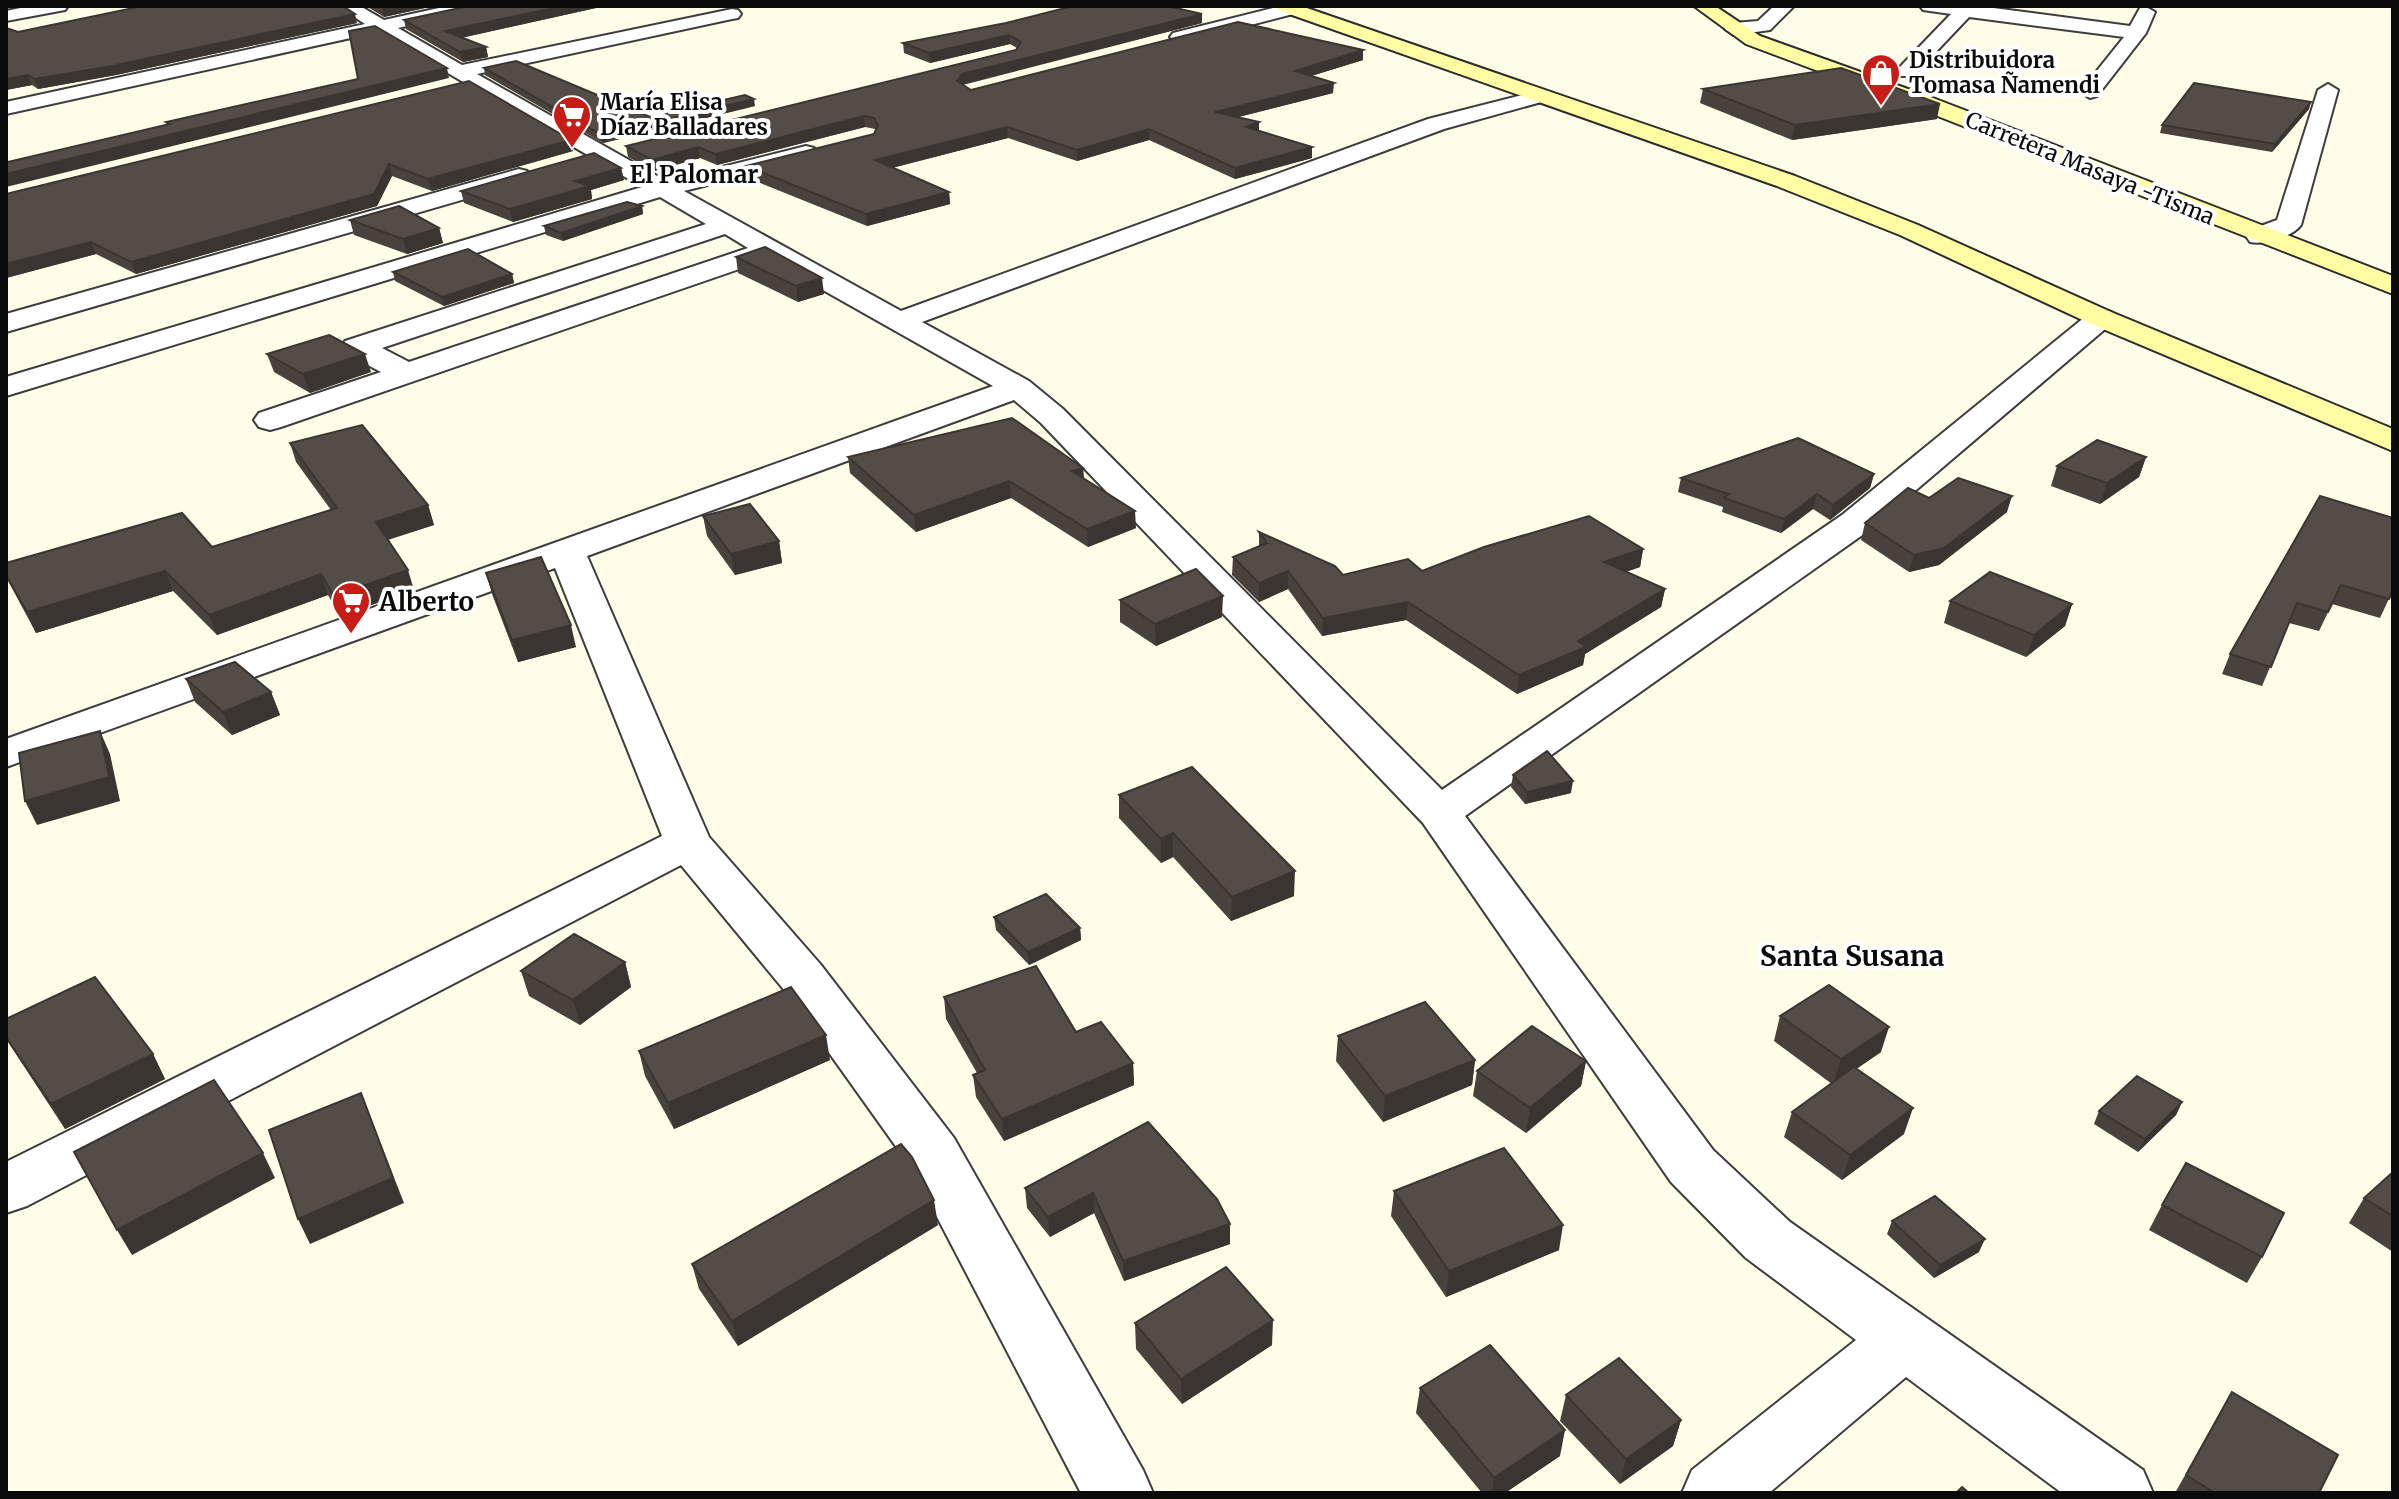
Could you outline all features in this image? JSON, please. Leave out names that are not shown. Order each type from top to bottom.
[{"type":"street","points":[[6,16],[59,6]]},
{"type":"street","points":[[6,108],[382,31],[473,6]]},
{"type":"street","name":"Carretera Masaya -Tisma","points":[[1703,6],[1734,29],[1764,45],[1925,103],[2393,286]]},
{"type":"street","points":[[1734,29],[1763,26],[1785,6]]},
{"type":"street","points":[[1929,6],[1968,8],[2137,33]]},
{"type":"street","points":[[2090,92],[2137,33],[2149,6]]},
{"type":"street","points":[[1155,43],[1288,7],[1538,97],[1786,181],[1909,230],[2101,318],[2393,441]]},
{"type":"street","points":[[1906,72],[1968,8]]},
{"type":"street","points":[[462,80],[732,14]]},
{"type":"street","points":[[382,31],[462,80],[1018,388],[1052,416],[1439,813],[1692,1166],[1768,1240],[2118,1493]]},
{"type":"street","points":[[2259,236],[2288,225],[2328,90]]},
{"type":"street","points":[[899,321],[1436,124],[1538,97]]},
{"type":"street","points":[[6,387],[620,165],[814,141]]},
{"type":"street","points":[[6,323],[539,171]]},
{"type":"street","points":[[407,373],[356,347],[728,225]]},
{"type":"street","points":[[270,420],[771,249]]},
{"type":"street","points":[[1439,813],[1855,523],[2101,318]]},
{"type":"street","points":[[6,754],[1018,388]]},
{"type":"street","points":[[566,550],[688,842],[803,978],[933,1154],[1118,1493]]},
{"type":"street","points":[[6,1189],[688,842]]},
{"type":"street","points":[[1717,1493],[1904,1340]]},
{"type":"building","points":[[143,6],[343,6],[355,14],[112,66],[34,79],[28,75],[6,79],[6,28],[18,32]]},
{"type":"building","points":[[469,6],[563,6],[445,31],[486,47],[460,52],[404,20]]},
{"type":"building","points":[[1073,6],[1167,6],[1202,14],[962,74],[957,81],[971,90],[1238,22],[1363,50],[1295,71],[1334,83],[1215,112],[1259,122],[1246,127],[1312,147],[1235,168],[1149,129],[1077,150],[1007,127],[875,160],[949,192],[866,214],[746,166],[874,134],[878,125],[874,118],[864,116],[715,154],[698,147],[652,160],[626,146],[1016,50],[1021,42],[1009,35],[929,53],[903,43]]},
{"type":"building","points":[[375,26],[447,68],[6,174],[6,161],[358,79],[349,31]]},
{"type":"building","points":[[516,61],[650,117],[745,95],[754,99],[602,135],[484,68]]},
{"type":"building","points":[[1841,68],[1940,104],[1795,125],[1703,89]]},
{"type":"building","points":[[469,81],[571,140],[428,179],[389,164],[374,194],[131,262],[91,242],[6,264],[6,194]]},
{"type":"building","points":[[2194,83],[2311,102],[2275,144],[2162,125]]},
{"type":"building","points":[[594,153],[621,168],[575,181],[590,186],[510,209],[461,191]]},
{"type":"building","points":[[627,202],[642,206],[561,233],[544,226]]},
{"type":"building","points":[[399,206],[439,228],[403,239],[350,220]]},
{"type":"building","points":[[765,247],[822,278],[796,286],[736,257]]},
{"type":"building","points":[[468,249],[512,274],[442,297],[393,272]]},
{"type":"building","points":[[329,335],[365,354],[303,374],[267,354]]},
{"type":"building","points":[[1012,418],[1083,468],[1072,471],[1135,511],[1087,529],[1009,481],[914,515],[848,457]]},
{"type":"building","points":[[362,425],[428,505],[376,522],[408,570],[334,596],[321,574],[209,615],[165,571],[27,612],[6,575],[6,563],[182,513],[212,547],[337,508],[290,443]]},
{"type":"building","points":[[1798,438],[1874,474],[1833,505],[1817,494],[1784,519],[1724,498],[1729,494],[1681,478]]},
{"type":"building","points":[[2097,440],[2146,457],[2107,483],[2057,466]]},
{"type":"building","points":[[1958,478],[2012,496],[1944,548],[1914,555],[1865,523],[1908,488],[1929,498]]},
{"type":"building","points":[[2320,496],[2393,518],[2393,590],[2389,599],[2341,585],[2328,612],[2297,603],[2271,667],[2230,654]]},
{"type":"building","points":[[750,504],[779,541],[731,554],[703,516]]},
{"type":"building","points":[[1589,516],[1643,549],[1604,562],[1665,589],[1578,641],[1586,647],[1519,675],[1408,602],[1323,618],[1288,571],[1259,583],[1233,557],[1267,543],[1259,532],[1335,566],[1343,575],[1408,559],[1422,571],[1484,547]]},
{"type":"building","points":[[541,557],[571,625],[512,640],[486,573]]},
{"type":"building","points":[[1196,569],[1223,596],[1155,624],[1120,600]]},
{"type":"building","points":[[1990,572],[2072,604],[2034,635],[1950,601]]},
{"type":"building","points":[[235,662],[271,692],[223,712],[186,679]]},
{"type":"building","points":[[100,731],[109,777],[25,801],[19,753]]},
{"type":"building","points":[[1547,751],[1573,781],[1527,792],[1513,775]]},
{"type":"building","points":[[1192,767],[1295,871],[1232,897],[1173,833],[1161,839],[1119,795]]},
{"type":"building","points":[[1046,894],[1080,928],[1028,952],[994,917]]},
{"type":"building","points":[[574,934],[625,962],[573,1000],[521,971]]},
{"type":"building","points":[[1036,966],[1076,1032],[1101,1022],[1133,1063],[1002,1119],[973,1075],[985,1070],[944,997]]},
{"type":"building","points":[[95,977],[153,1054],[51,1104],[6,1037],[6,1019]]},
{"type":"building","points":[[1829,985],[1889,1027],[1841,1059],[1780,1016]]},
{"type":"building","points":[[791,987],[826,1035],[668,1103],[639,1051]]},
{"type":"building","points":[[1425,1002],[1475,1060],[1385,1096],[1338,1036]]},
{"type":"building","points":[[1532,1026],[1586,1061],[1530,1108],[1477,1071]]},
{"type":"building","points":[[1854,1067],[1913,1108],[1850,1155],[1792,1112]]},
{"type":"building","points":[[2137,1076],[2182,1102],[2145,1139],[2099,1111]]},
{"type":"building","points":[[214,1080],[263,1153],[117,1230],[74,1152]]},
{"type":"building","points":[[361,1093],[393,1178],[298,1219],[269,1130]]},
{"type":"building","points":[[1148,1122],[1217,1199],[1230,1224],[1123,1261],[1093,1193],[1048,1217],[1025,1188]]},
{"type":"building","points":[[901,1144],[912,1157],[934,1200],[732,1321],[692,1264]]},
{"type":"building","points":[[1504,1148],[1563,1225],[1449,1271],[1394,1191]]},
{"type":"building","points":[[2186,1163],[2284,1213],[2262,1257],[2162,1205]]},
{"type":"building","points":[[2393,1172],[2393,1216],[2364,1198]]},
{"type":"building","points":[[1935,1196],[1985,1239],[1940,1265],[1892,1221]]},
{"type":"building","points":[[1226,1267],[1273,1320],[1181,1379],[1135,1323]]},
{"type":"building","points":[[1490,1345],[1565,1430],[1494,1478],[1420,1388]]},
{"type":"building","points":[[1619,1358],[1681,1420],[1626,1459],[1566,1395]]},
{"type":"building","points":[[2232,1392],[2338,1455],[2319,1493],[2215,1493],[2186,1475]]},
{"type":"place","name":"Distribuidora Tomasa Ñamendi","points":[[1881,107]]},
{"type":"place","name":"María Elisa Díaz Balladares","points":[[572,149]]},
{"type":"place","name":"Alberto","points":[[351,635]]},
{"type":"district","name":"El Palomar","points":[[694,174]]},
{"type":"district","name":"Santa Susana","points":[[1852,956]]}]
